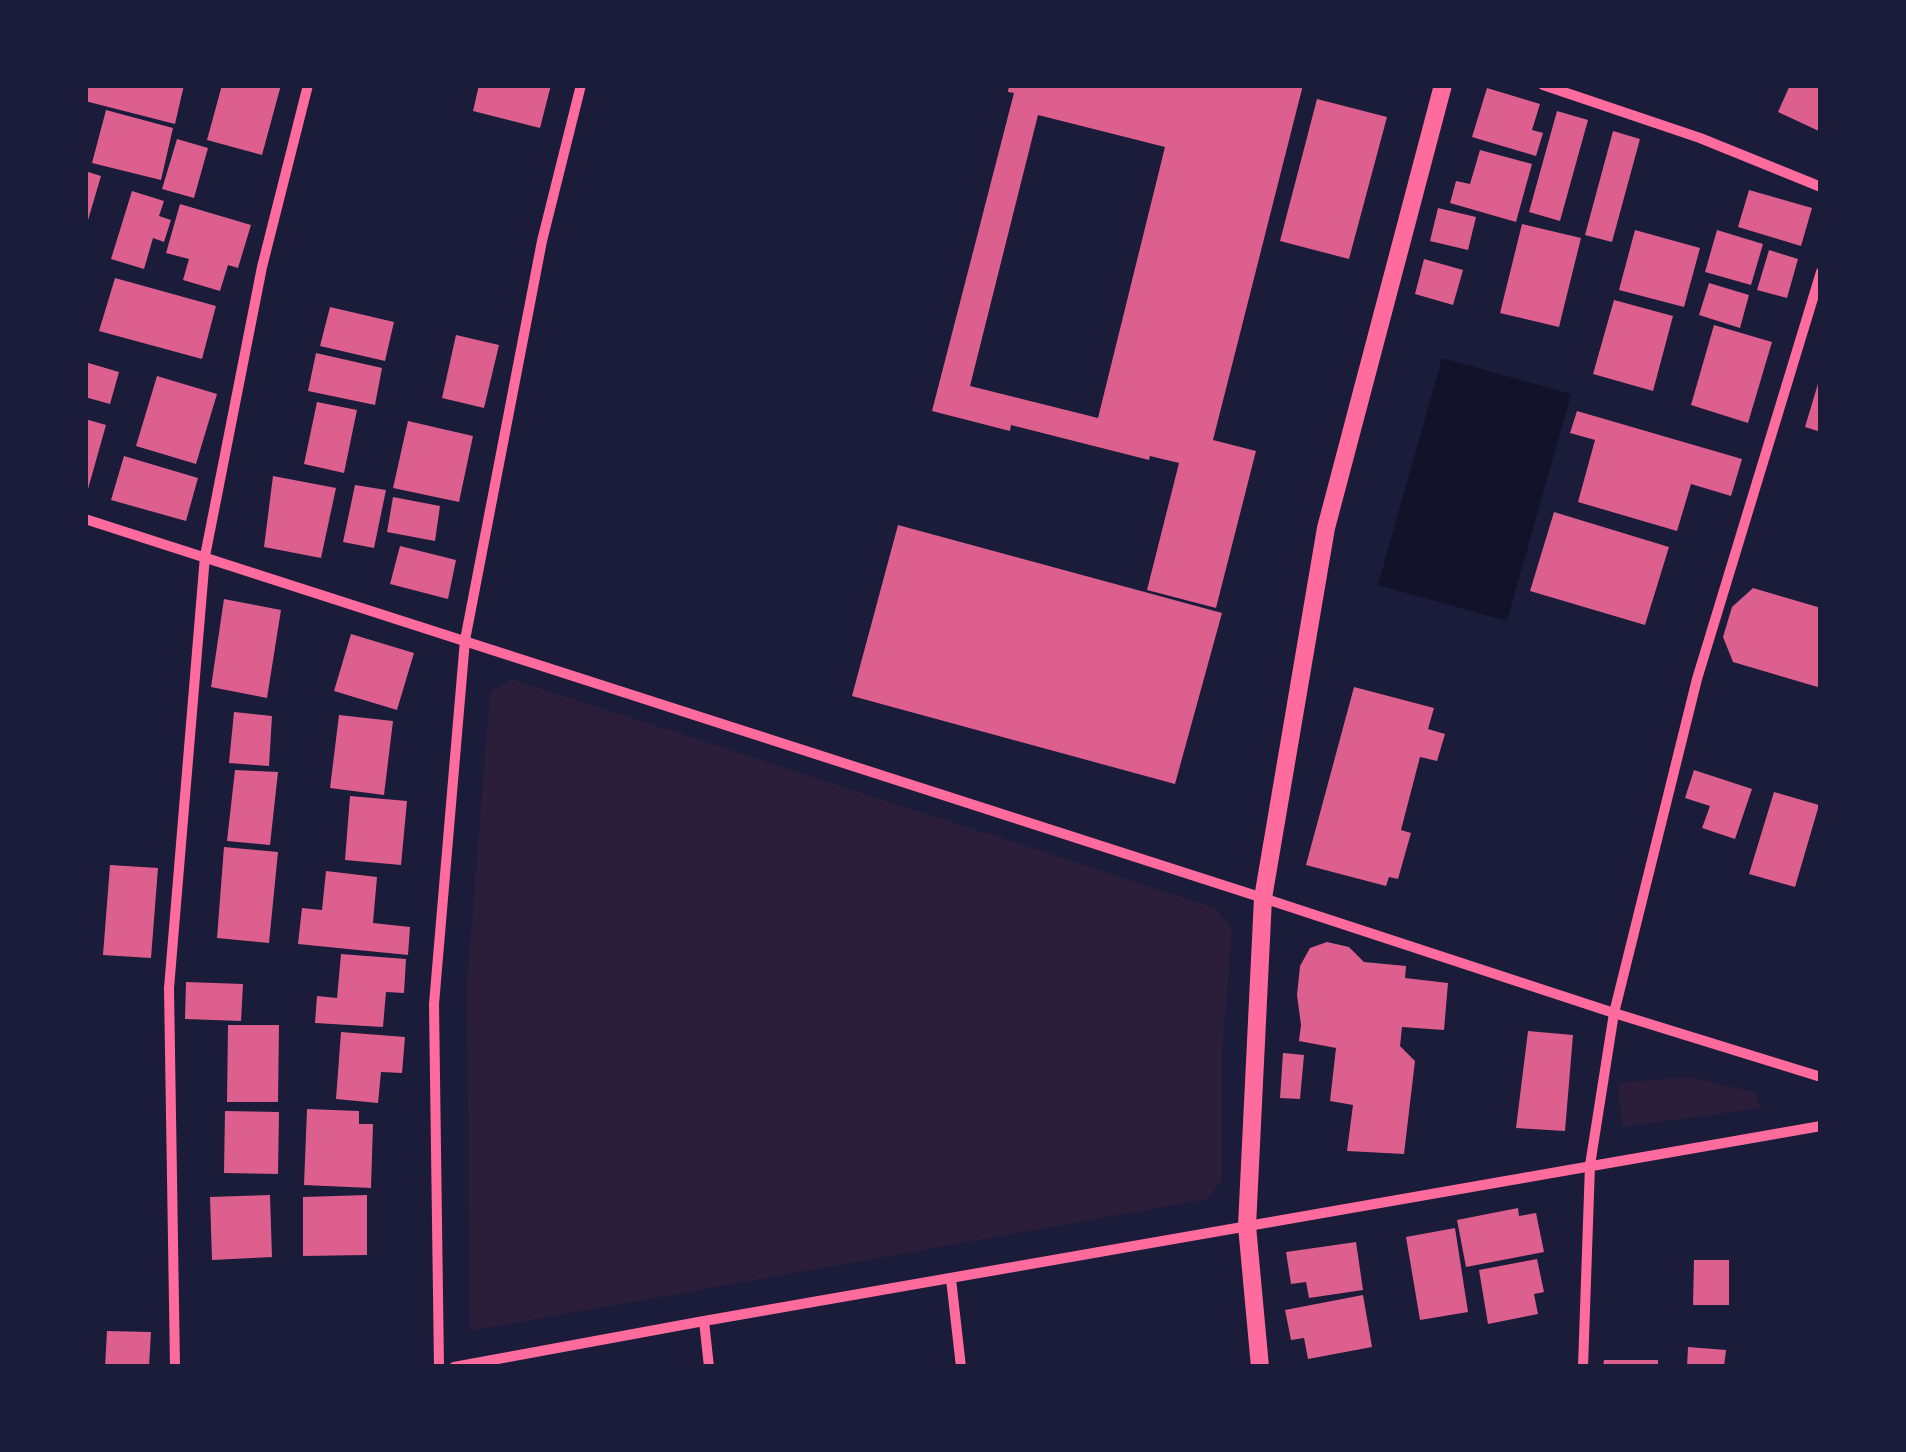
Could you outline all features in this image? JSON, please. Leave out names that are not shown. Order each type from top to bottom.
[{"type":"street","points":[[175,1367],[169,988],[205,556],[262,268],[308,85]]},
{"type":"street","points":[[440,1367],[434,1004],[465,640],[542,242],[582,85]]},
{"type":"street","points":[[1260,1367],[1247,1226],[1264,898],[1326,528],[1443,85]]},
{"type":"street","points":[[1544,85],[1700,138],[1821,187]]},
{"type":"street","points":[[1583,1367],[1590,1165],[1614,1013],[1696,679],[1821,272]]},
{"type":"street","points":[[85,519],[1821,1077]]},
{"type":"street","points":[[454,1367],[1821,1126]]},
{"type":"street","points":[[951,1279],[960,1367]]},
{"type":"street","points":[[704,1321],[709,1367]]},
{"type":"shaded area","points":[[1442,358],[1571,394],[1507,621],[1378,585]]},
{"type":"shaded area","points":[[512,679],[1216,908],[1232,930],[1222,1055],[1222,1180],[1208,1199],[470,1331],[467,983],[490,691]]},
{"type":"shaded area","points":[[1687,1077],[1754,1092],[1761,1108],[1622,1127],[1618,1083]]},
{"type":"building","points":[[85,85],[184,85],[175,124],[85,101]]},
{"type":"building","points":[[222,85],[281,85],[262,155],[207,140]]},
{"type":"building","points":[[479,85],[551,85],[540,128],[473,111]]},
{"type":"building","points":[[1009,85],[1303,85],[1213,440],[1256,451],[1216,608],[1147,590],[1179,463],[1150,456],[1149,460],[1011,425],[1010,431],[932,411],[1014,93],[1008,92]],"holes":[[[1038,115],[1165,147],[1098,418],[970,386]]]},
{"type":"building","points":[[1790,85],[1821,85],[1821,132],[1778,112]]},
{"type":"building","points":[[1487,88],[1540,104],[1532,130],[1543,133],[1536,156],[1472,137]]},
{"type":"building","points":[[1317,99],[1387,117],[1349,259],[1280,241]]},
{"type":"building","points":[[106,110],[173,128],[161,180],[92,163]]},
{"type":"building","points":[[1557,111],[1588,120],[1560,221],[1529,212]]},
{"type":"building","points":[[1613,131],[1640,139],[1612,242],[1585,235]]},
{"type":"building","points":[[177,139],[208,148],[194,198],[162,189]]},
{"type":"building","points":[[1480,150],[1532,164],[1516,222],[1450,203],[1456,181],[1470,184]]},
{"type":"building","points":[[85,171],[101,176],[86,227],[85,227]]},
{"type":"building","points":[[1749,190],[1812,208],[1801,246],[1738,227]]},
{"type":"building","points":[[132,191],[164,201],[159,216],[171,220],[164,242],[153,238],[144,269],[111,259]]},
{"type":"building","points":[[180,204],[251,225],[238,268],[228,265],[220,291],[183,280],[189,259],[166,253]]},
{"type":"building","points":[[1438,208],[1476,217],[1468,250],[1430,241]]},
{"type":"building","points":[[1522,224],[1581,238],[1559,327],[1500,313]]},
{"type":"building","points":[[1635,230],[1700,248],[1684,307],[1619,290]]},
{"type":"building","points":[[1717,230],[1763,244],[1751,285],[1705,272]]},
{"type":"building","points":[[1769,250],[1798,259],[1787,298],[1757,290]]},
{"type":"building","points":[[1424,259],[1463,270],[1453,305],[1415,294]]},
{"type":"building","points":[[115,278],[216,306],[202,359],[99,331]]},
{"type":"building","points":[[1709,283],[1749,295],[1740,328],[1699,315]]},
{"type":"building","points":[[1614,300],[1673,316],[1653,391],[1593,374]]},
{"type":"building","points":[[330,307],[394,322],[385,361],[320,346]]},
{"type":"building","points":[[1714,325],[1772,342],[1748,423],[1691,405]]},
{"type":"building","points":[[456,335],[499,345],[484,408],[442,398]]},
{"type":"building","points":[[316,353],[382,368],[375,405],[308,391]]},
{"type":"building","points":[[85,362],[119,372],[110,404],[85,397]]},
{"type":"building","points":[[157,376],[217,394],[196,464],[136,446]]},
{"type":"building","points":[[1821,377],[1821,432],[1805,427]]},
{"type":"building","points":[[317,402],[357,410],[344,473],[304,464]]},
{"type":"building","points":[[1577,411],[1742,459],[1731,496],[1691,484],[1677,531],[1578,502],[1595,440],[1570,433]]},
{"type":"building","points":[[85,419],[106,425],[88,489],[85,488]]},
{"type":"building","points":[[408,421],[473,436],[459,502],[393,488]]},
{"type":"building","points":[[124,456],[198,478],[186,521],[111,500]]},
{"type":"building","points":[[273,476],[336,488],[321,558],[264,547]]},
{"type":"building","points":[[355,485],[386,490],[374,548],[343,542]]},
{"type":"building","points":[[393,497],[440,506],[435,541],[387,532]]},
{"type":"building","points":[[1554,512],[1669,547],[1645,625],[1530,591]]},
{"type":"building","points":[[898,525],[1222,613],[1175,784],[852,696]]},
{"type":"building","points":[[400,546],[456,560],[448,599],[390,584]]},
{"type":"building","points":[[1753,588],[1821,608],[1821,688],[1733,662],[1723,637],[1732,607]]},
{"type":"building","points":[[224,599],[281,610],[267,698],[211,687]]},
{"type":"building","points":[[351,634],[414,653],[397,710],[334,691]]},
{"type":"building","points":[[1354,687],[1434,708],[1428,729],[1445,734],[1437,761],[1420,757],[1401,830],[1411,833],[1398,879],[1389,877],[1386,886],[1306,865]]},
{"type":"building","points":[[234,712],[272,716],[269,766],[229,763]]},
{"type":"building","points":[[339,715],[393,721],[384,795],[330,788]]},
{"type":"building","points":[[235,770],[278,772],[270,845],[227,841]]},
{"type":"building","points":[[1694,770],[1752,789],[1735,839],[1702,828],[1710,806],[1685,798]]},
{"type":"building","points":[[1774,792],[1819,805],[1795,887],[1749,874]]},
{"type":"building","points":[[350,796],[407,801],[401,865],[345,860]]},
{"type":"building","points":[[224,847],[278,852],[269,943],[217,938]]},
{"type":"building","points":[[110,865],[158,868],[151,958],[103,955]]},
{"type":"building","points":[[326,871],[377,877],[373,923],[410,927],[408,955],[298,944],[302,908],[322,910]]},
{"type":"building","points":[[1327,942],[1349,947],[1364,962],[1406,966],[1405,978],[1448,983],[1444,1030],[1402,1027],[1400,1046],[1415,1061],[1404,1154],[1347,1151],[1353,1105],[1330,1101],[1336,1048],[1299,1041],[1300,966],[1310,948]]},
{"type":"building","points":[[341,954],[406,959],[404,993],[386,992],[383,1027],[315,1023],[317,996],[337,998]]},
{"type":"building","points":[[186,982],[243,984],[241,1021],[185,1019]]},
{"type":"building","points":[[228,1025],[279,1025],[278,1102],[227,1102]]},
{"type":"building","points":[[1528,1031],[1573,1035],[1565,1131],[1516,1128]]},
{"type":"building","points":[[341,1032],[405,1037],[402,1073],[381,1072],[378,1103],[336,1099]]},
{"type":"building","points":[[1283,1053],[1304,1055],[1300,1099],[1280,1098]]},
{"type":"building","points":[[307,1109],[359,1111],[359,1124],[373,1124],[371,1188],[304,1185]]},
{"type":"building","points":[[225,1111],[279,1112],[278,1174],[224,1173]]},
{"type":"building","points":[[270,1195],[272,1257],[212,1260],[210,1197]]},
{"type":"building","points":[[367,1195],[367,1255],[303,1256],[303,1197]]},
{"type":"building","points":[[1518,1208],[1519,1216],[1536,1213],[1544,1252],[1466,1267],[1457,1220]]},
{"type":"building","points":[[1455,1228],[1468,1312],[1420,1320],[1406,1237]]},
{"type":"building","points":[[1356,1242],[1363,1290],[1309,1298],[1306,1282],[1291,1284],[1286,1252]]},
{"type":"building","points":[[1537,1259],[1544,1292],[1534,1294],[1538,1314],[1488,1324],[1479,1270]]},
{"type":"building","points":[[1694,1260],[1729,1260],[1729,1305],[1693,1305]]},
{"type":"building","points":[[1363,1295],[1372,1347],[1308,1359],[1304,1338],[1291,1340],[1285,1310]]},
{"type":"building","points":[[107,1331],[151,1332],[149,1367],[105,1367]]},
{"type":"building","points":[[1688,1347],[1726,1350],[1724,1367],[1687,1367]]},
{"type":"building","points":[[1604,1360],[1658,1360],[1658,1367],[1603,1367]]}]
